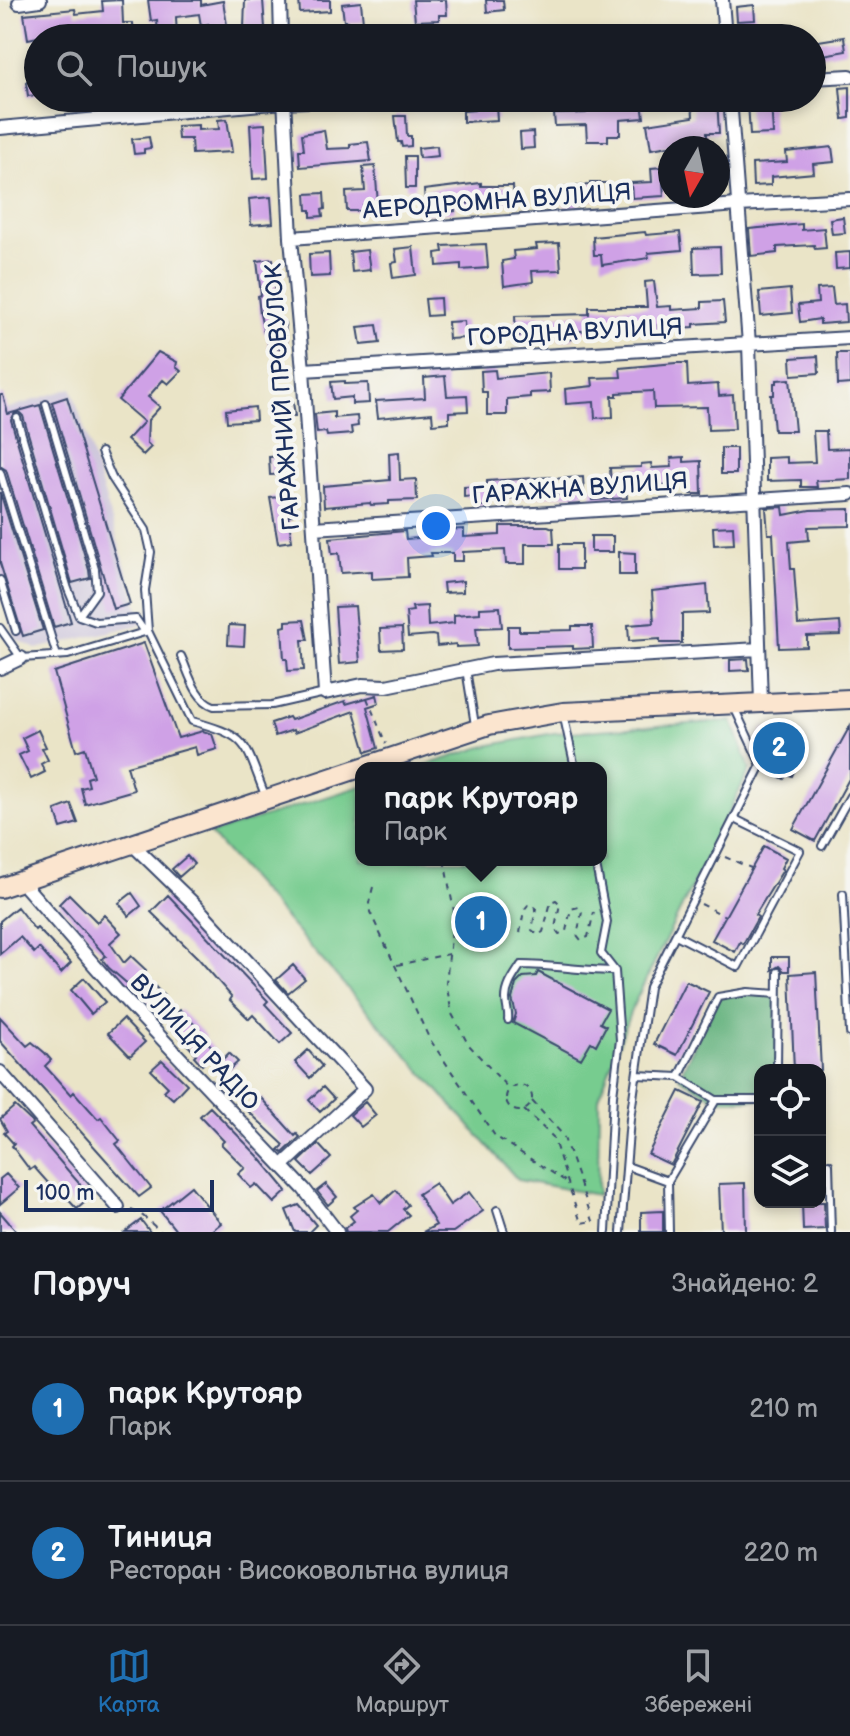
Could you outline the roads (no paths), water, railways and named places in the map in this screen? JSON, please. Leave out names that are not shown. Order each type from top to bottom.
[{"type":"main road","points":[[376,762],[476,730],[563,712],[850,699]]},
{"type":"main road","points":[[0,888],[355,769]]},
{"type":"street","points":[[19,3],[40,0]]},
{"type":"street","points":[[280,0],[281,24]]},
{"type":"street","points":[[722,0],[724,24]]},
{"type":"street","points":[[826,77],[850,76]]},
{"type":"street","points":[[0,128],[162,112]]},
{"type":"street","name":"ГАРАЖНИЙ ПРОВУЛОК","points":[[285,112],[325,693]]},
{"type":"street","points":[[731,112],[749,344],[761,702]]},
{"type":"street","name":"АЕРОДРОМНА ВУЛИЦЯ","points":[[291,238],[850,199]]},
{"type":"street","name":"ГОРОДНА ВУЛИЦЯ","points":[[303,370],[850,338]]},
{"type":"street","name":"ГАРАЖНА ВУЛИЦЯ","points":[[314,528],[850,494]]},
{"type":"street","points":[[325,693],[362,685],[386,686],[466,669],[562,658],[759,649]]},
{"type":"street","points":[[0,668],[21,658]]},
{"type":"street","points":[[132,844],[195,905],[365,1089],[282,1166]]},
{"type":"street","name":"ВУЛИЦЯ РАДІО","points":[[21,881],[116,990],[304,1189],[337,1232]]},
{"type":"street","points":[[0,1072],[118,1207]]},
{"type":"lane","points":[[46,404],[95,569],[97,591],[79,616]]},
{"type":"lane","points":[[17,418],[68,589],[79,616],[96,622],[136,619],[146,631],[192,721],[223,729],[244,742],[267,798]]},
{"type":"lane","points":[[101,452],[112,478],[146,530],[151,552],[145,590],[146,631]]},
{"type":"lane","points":[[0,472],[57,656]]},
{"type":"lane","points":[[0,580],[16,631]]},
{"type":"lane","points":[[0,628],[21,658],[68,655],[146,631]]},
{"type":"lane","points":[[181,656],[199,696],[214,706],[272,705],[325,693]]},
{"type":"lane","points":[[466,669],[476,730]]},
{"type":"lane","points":[[621,1232],[641,1032],[649,987],[761,765],[733,703]]},
{"type":"lane","points":[[563,712],[574,762]]},
{"type":"lane","points":[[822,846],[850,796]]},
{"type":"lane","points":[[676,935],[738,967],[800,851],[735,819]]},
{"type":"lane","points":[[596,866],[607,922],[601,953],[615,971],[620,1040],[613,1095],[606,1231]]},
{"type":"lane","points":[[843,894],[850,1033]]},
{"type":"lane","points":[[508,1020],[505,1003],[507,987],[521,965],[615,971]]},
{"type":"lane","points":[[777,1064],[778,972]]},
{"type":"lane","points":[[679,1077],[718,997],[748,992],[777,994]]},
{"type":"lane","points":[[637,1075],[679,1077],[716,1100],[754,1100]]},
{"type":"lane","points":[[669,1232],[668,1181],[716,1100]]},
{"type":"lane","points":[[829,1164],[831,1232]]},
{"type":"lane","points":[[627,1166],[668,1181]]},
{"type":"lane","points":[[497,1210],[504,1232]]},
{"type":"place","name":"Тиниця","points":[[779,748]]},
{"type":"place","name":"парк Крутояр","points":[[481,922]]}]
